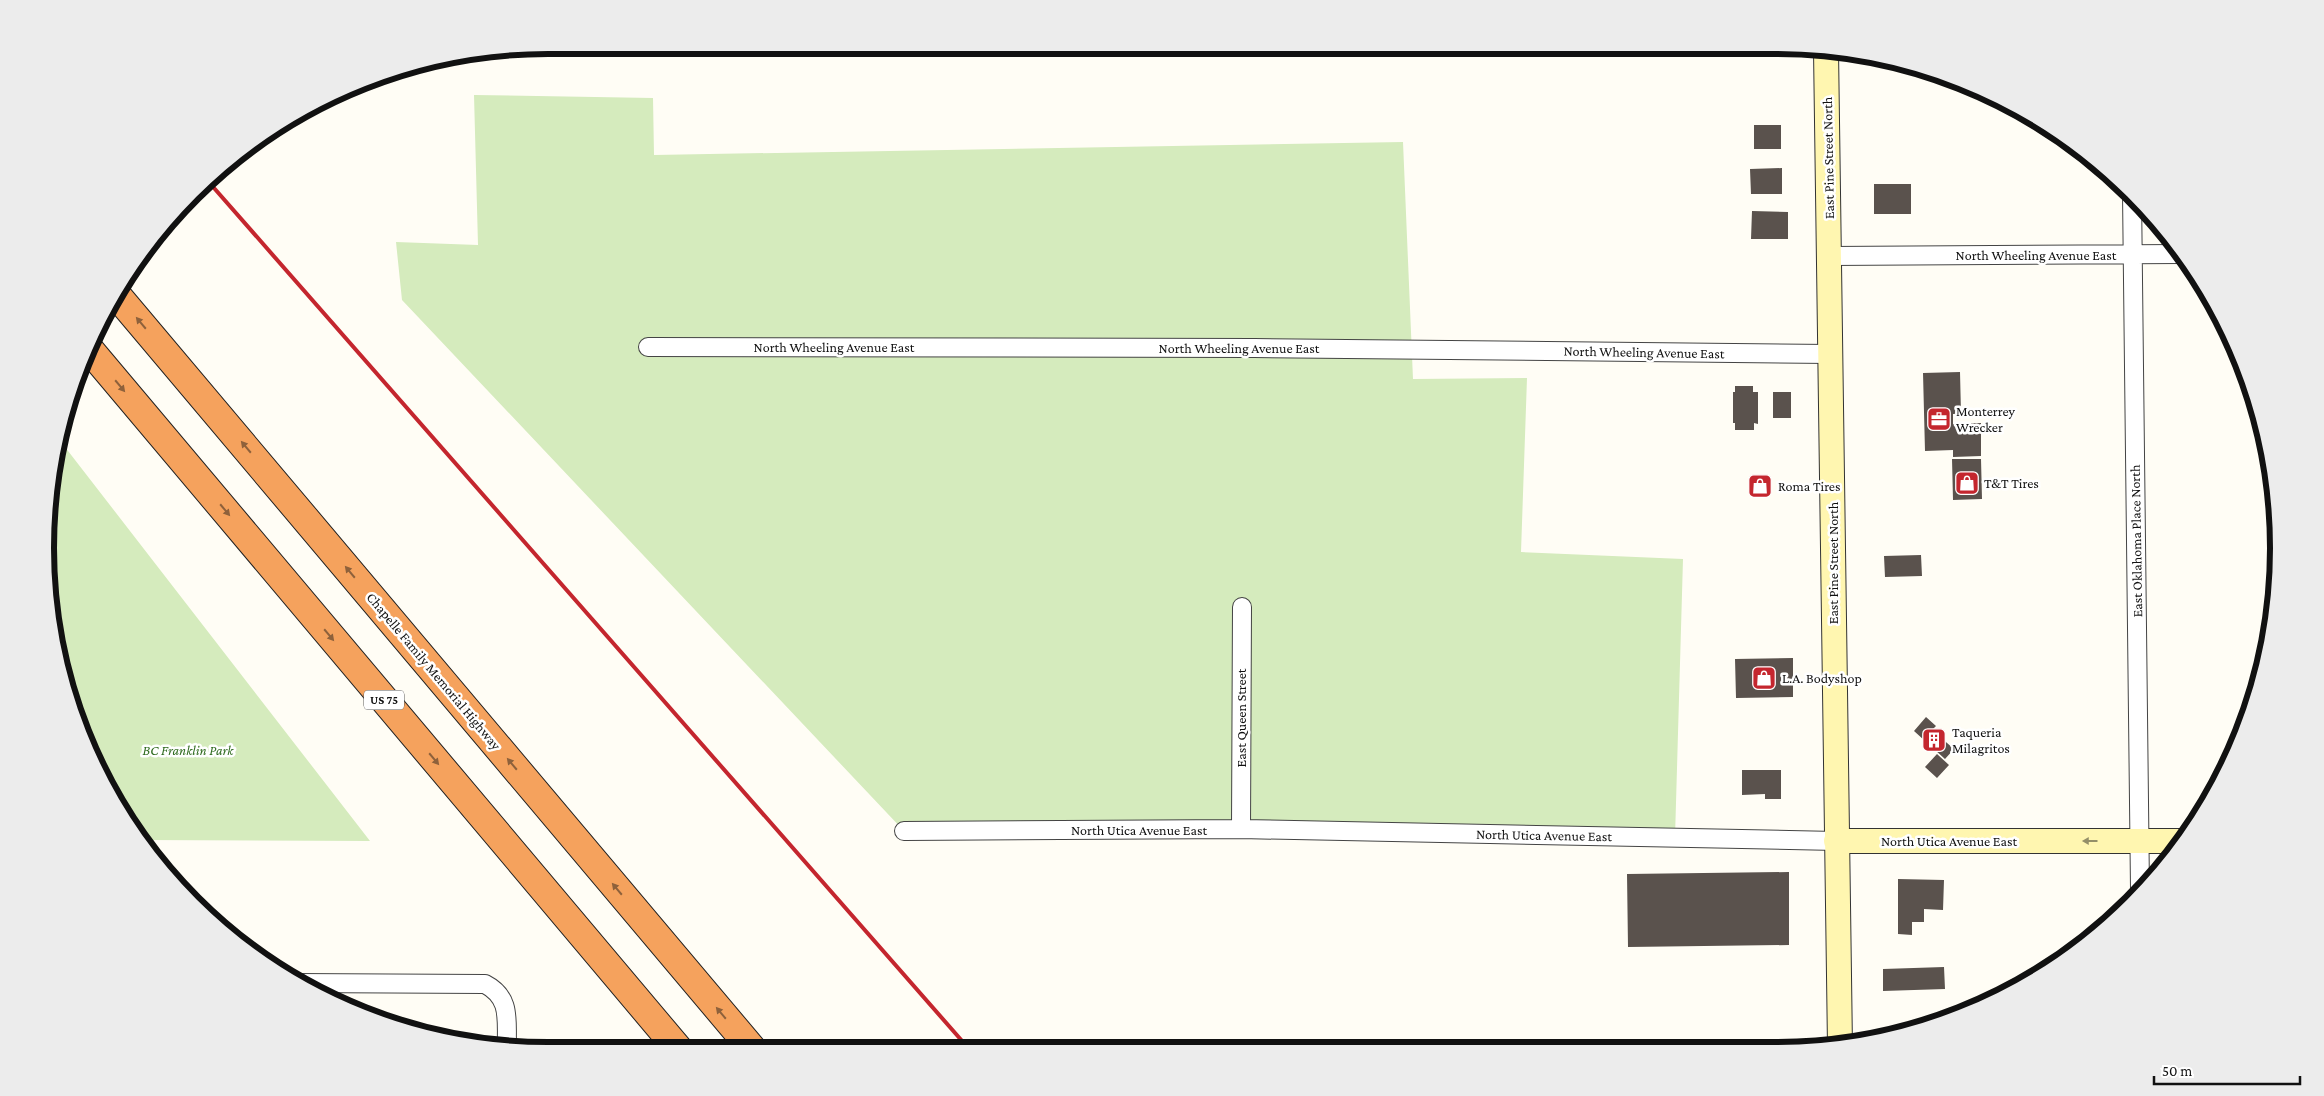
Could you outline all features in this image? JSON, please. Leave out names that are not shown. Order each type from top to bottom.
[{"type":"highway","name":"Chapelle Family Memorial Highway","points":[[121,300],[746,1042]]},
{"type":"highway","name":"US 75","points":[[93,354],[673,1042]]},
{"type":"main road","name":"East Pine Street North","points":[[1826,57],[1840,1038]]},
{"type":"main road","name":"North Utica Avenue East","points":[[1836,840],[2174,841]]},
{"type":"street","name":"East Oklahoma Place North","points":[[2132,206],[2140,882]]},
{"type":"street","name":"North Wheeling Avenue East","points":[[1830,256],[2173,254]]},
{"type":"street","name":"North Wheeling Avenue East","points":[[648,347],[1244,348],[1830,354]]},
{"type":"street","name":"East Queen Street","points":[[1241,829],[1242,608]]},
{"type":"street","name":"North Utica Avenue East","points":[[904,830],[1241,829],[1836,840]]},
{"type":"street","points":[[314,983],[485,984],[496,990],[502,997],[506,1008],[506,1040]]},
{"type":"green space","points":[[474,95],[653,98],[654,155],[1403,142],[1413,379],[1527,378],[1521,552],[1683,559],[1675,838],[904,831],[402,300],[396,242],[478,245]]},
{"type":"green space","name":"BC Franklin Park","points":[[64,446],[370,841],[149,840],[120,795],[91,737],[80,707],[63,644],[58,613],[54,548],[58,483]]},
{"type":"building","points":[[1754,125],[1781,125],[1781,149],[1754,149]]},
{"type":"building","points":[[1782,168],[1782,194],[1751,194],[1750,169]]},
{"type":"building","points":[[1874,184],[1911,184],[1911,214],[1874,214]]},
{"type":"building","points":[[1752,211],[1788,212],[1788,239],[1751,239]]},
{"type":"building","name":"Monterrey Wrecker","points":[[1960,372],[1961,414],[1953,414],[1953,424],[1981,423],[1981,456],[1953,457],[1953,450],[1925,451],[1923,373]]},
{"type":"building","points":[[1735,386],[1753,386],[1753,392],[1758,392],[1758,424],[1754,423],[1754,430],[1735,430],[1735,423],[1733,423],[1733,392],[1735,392]]},
{"type":"building","points":[[1773,392],[1791,392],[1791,418],[1773,418]]},
{"type":"building","name":"T&T Tires","points":[[1952,459],[1981,459],[1982,499],[1953,500]]},
{"type":"building","points":[[1921,555],[1922,576],[1885,577],[1884,556]]},
{"type":"building","name":"L.A. Bodyshop","points":[[1793,658],[1793,697],[1736,698],[1735,659]]},
{"type":"building","name":"Taqueria Milagritos","points":[[1926,717],[1936,726],[1932,730],[1954,749],[1945,759],[1914,731]]},
{"type":"building","points":[[1937,754],[1949,765],[1937,778],[1925,767]]},
{"type":"building","points":[[1742,770],[1781,770],[1781,799],[1765,799],[1765,794],[1742,795]]},
{"type":"building","points":[[1789,872],[1789,945],[1628,947],[1627,874]]},
{"type":"building","points":[[1898,879],[1944,880],[1943,910],[1924,909],[1924,922],[1912,922],[1912,935],[1898,934]]},
{"type":"building","points":[[1944,967],[1945,989],[1883,991],[1883,969]]},
{"type":"railway","points":[[212,186],[963,1042]]},
{"type":"place","name":"Monterrey Wrecker","points":[[1939,419]]},
{"type":"place","name":"T&T Tires","points":[[1967,483]]},
{"type":"place","name":"Roma Tires","points":[[1760,486]]},
{"type":"place","name":"L.A. Bodyshop","points":[[1764,678]]},
{"type":"place","name":"Taqueria Milagritos","points":[[1934,740]]}]
